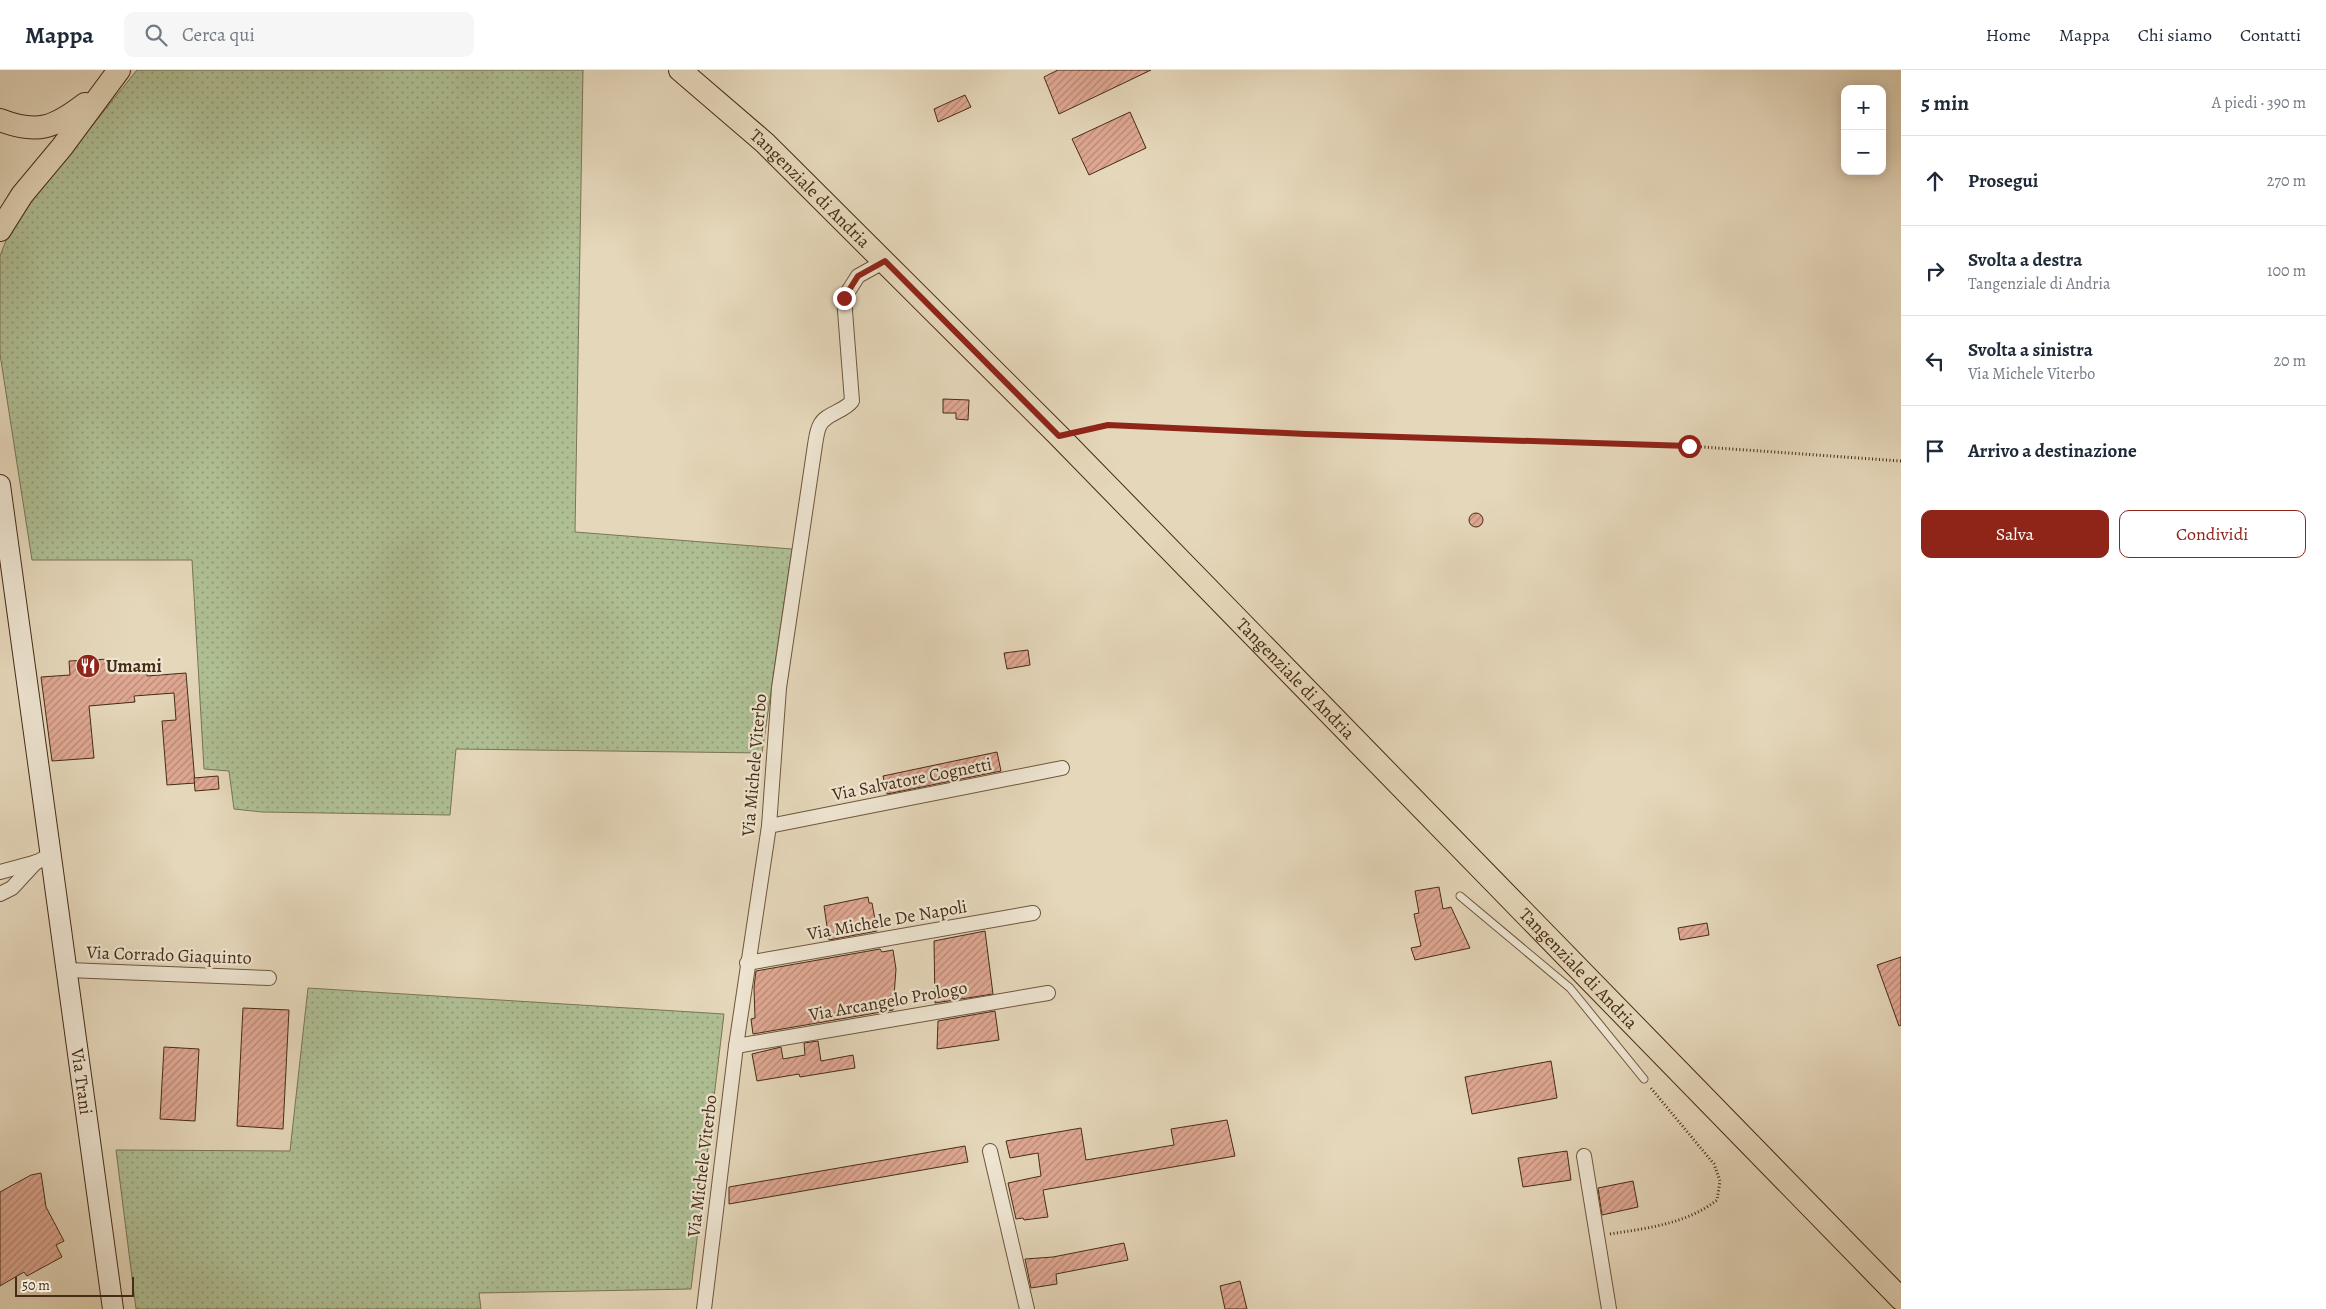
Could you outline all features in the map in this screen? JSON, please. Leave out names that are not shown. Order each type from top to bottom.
[{"type":"main road","points":[[0,230],[22,195],[62,147],[119,70]]},
{"type":"main road","name":"Tangenziale di Andria","points":[[680,70],[765,143],[1059,436],[1574,977],[1901,1299]]},
{"type":"main road","points":[[0,120],[22,127],[40,128],[61,122],[102,91]]},
{"type":"main road","name":"Via Trani","points":[[0,485],[45,858],[68,970],[113,1309]]},
{"type":"street","name":"Via Michele Viterbo","points":[[704,1309],[736,1046],[768,826],[780,688],[814,445],[820,425],[826,419],[846,409],[852,401],[844,298],[858,276],[885,261]]},
{"type":"street","name":"Via Salvatore Cognetti","points":[[768,826],[1062,768]]},
{"type":"street","points":[[0,872],[45,858]]},
{"type":"street","points":[[0,894],[12,888],[45,858]]},
{"type":"street","name":"Via Michele De Napoli","points":[[747,963],[1033,913]]},
{"type":"street","name":"Via Corrado Giaquinto","points":[[68,970],[268,978]]},
{"type":"street","name":"Via Arcangelo Prologo","points":[[736,1046],[1048,993]]},
{"type":"street","points":[[990,1150],[1027,1309]]},
{"type":"street","points":[[1584,1156],[1609,1309]]},
{"type":"lane","points":[[1460,896],[1574,977],[1644,1079]]},
{"type":"path","points":[[1059,436],[1108,425],[1315,435],[1689,446],[1901,461]]},
{"type":"path","points":[[1597,1236],[1667,1225],[1705,1210],[1717,1200],[1720,1182],[1714,1164],[1644,1079]]},
{"type":"green space","points":[[137,70],[583,70],[575,532],[792,549],[762,753],[456,749],[450,815],[262,812],[234,809],[229,771],[204,769],[192,560],[32,560],[0,354],[0,256],[12,225]]},
{"type":"green space","points":[[308,988],[724,1014],[691,1289],[479,1293],[481,1309],[136,1309],[116,1150],[290,1151]]},
{"type":"building","points":[[1058,70],[1151,70],[1059,114],[1044,77]]},
{"type":"building","points":[[965,95],[971,107],[938,122],[934,109]]},
{"type":"building","points":[[1130,112],[1146,148],[1089,175],[1072,139]]},
{"type":"building","points":[[943,399],[969,400],[968,420],[956,419],[956,413],[943,413]]},
{"type":"building","points":[[1473,513],[1479,513],[1483,520],[1479,527],[1473,527],[1469,523],[1469,517]]},
{"type":"building","points":[[1028,650],[1030,665],[1007,669],[1004,653]]},
{"type":"building","points":[[110,659],[112,671],[146,669],[147,676],[186,673],[195,783],[167,785],[162,721],[176,720],[174,693],[134,696],[135,702],[89,706],[94,758],[52,761],[41,677],[70,675],[69,661]]},
{"type":"building","points":[[997,752],[1001,771],[887,794],[883,776]]},
{"type":"building","points":[[218,776],[219,789],[195,791],[194,778]]},
{"type":"building","points":[[1439,887],[1443,909],[1451,907],[1470,948],[1415,960],[1411,948],[1421,946],[1414,914],[1419,913],[1415,891]]},
{"type":"building","points":[[868,897],[869,903],[872,903],[877,931],[829,940],[824,906]]},
{"type":"building","points":[[1707,923],[1709,935],[1680,940],[1678,928]]},
{"type":"building","points":[[985,931],[993,994],[935,1003],[934,941]]},
{"type":"building","points":[[880,949],[882,952],[893,950],[896,969],[893,1010],[753,1034],[751,1019],[755,1018],[754,987],[756,971]]},
{"type":"building","points":[[1901,957],[1901,1025],[1899,1026],[1877,965]]},
{"type":"building","points":[[243,1008],[289,1010],[283,1129],[237,1126]]},
{"type":"building","points":[[995,1011],[999,1040],[937,1049],[938,1021]]},
{"type":"building","points":[[818,1041],[821,1061],[853,1055],[855,1068],[800,1077],[799,1074],[757,1081],[752,1054],[781,1047],[783,1059],[805,1055],[804,1043]]},
{"type":"building","points":[[164,1047],[199,1049],[195,1121],[160,1119]]},
{"type":"building","points":[[1551,1061],[1557,1098],[1472,1114],[1465,1077]]},
{"type":"building","points":[[1227,1120],[1235,1156],[1043,1190],[1048,1217],[1016,1219],[1008,1183],[1041,1176],[1038,1153],[1010,1158],[1006,1141],[1081,1128],[1086,1160],[1174,1145],[1171,1129]]},
{"type":"building","points":[[965,1146],[968,1162],[729,1204],[729,1187]]},
{"type":"building","points":[[1567,1151],[1571,1180],[1523,1187],[1518,1158]]},
{"type":"building","points":[[41,1173],[46,1207],[64,1241],[56,1245],[62,1257],[27,1276],[24,1272],[0,1286],[0,1192],[31,1175]]},
{"type":"building","points":[[1633,1181],[1638,1207],[1602,1215],[1598,1188]]},
{"type":"building","points":[[1124,1243],[1128,1260],[1056,1274],[1057,1284],[1031,1288],[1025,1259],[1053,1257]]},
{"type":"building","points":[[1240,1281],[1247,1309],[1225,1309],[1220,1286]]},
{"type":"place","name":"Umami","points":[[88,666]]},
{"type":"route","points":[[844,298],[849,286],[858,276],[885,261],[1059,436],[1108,425],[1306,434],[1689,446]]}]
